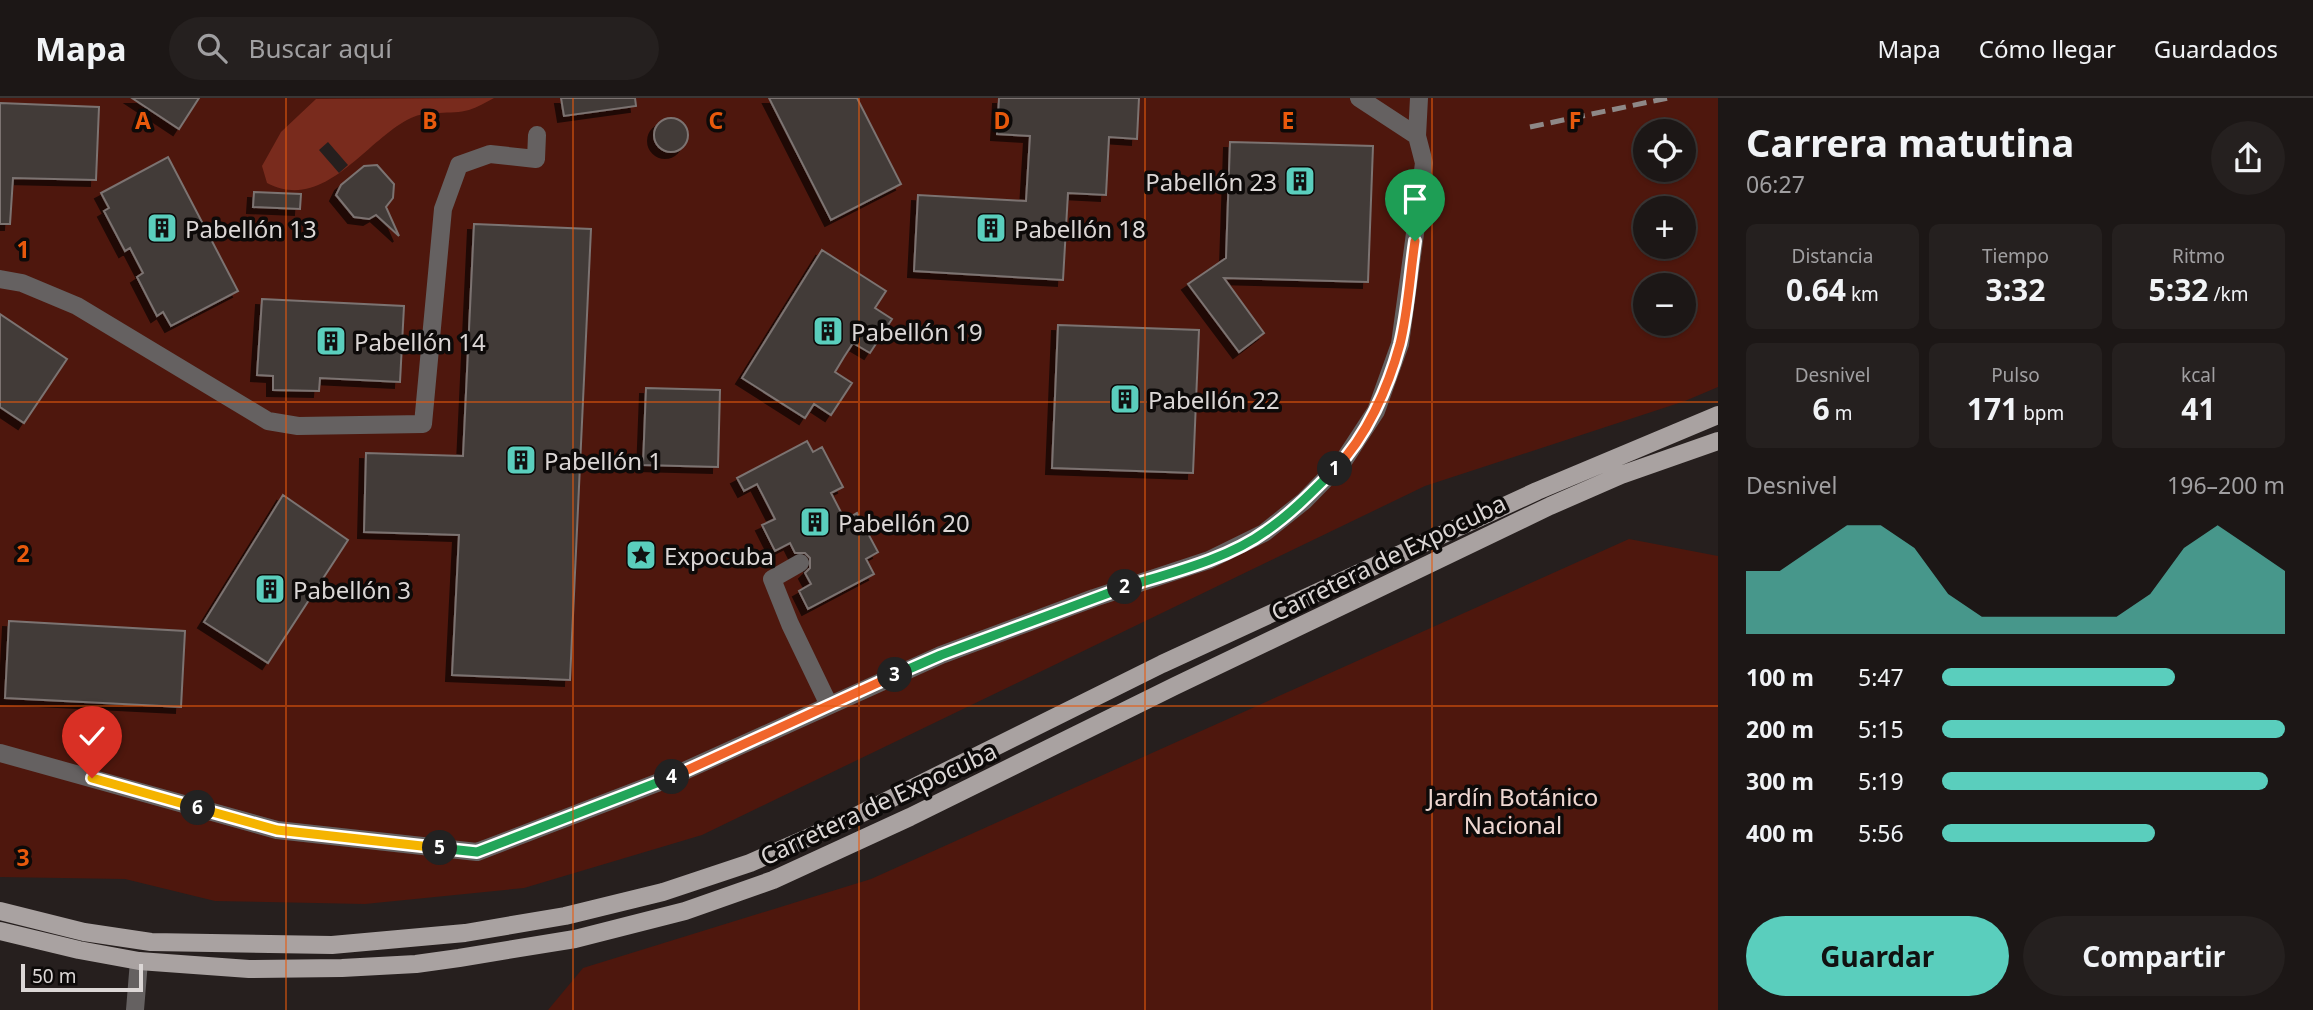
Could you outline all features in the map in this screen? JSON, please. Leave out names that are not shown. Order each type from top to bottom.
[{"type":"main road","name":"Carretera de Expocuba","points":[[0,911],[84,932],[151,942],[332,945],[465,933],[565,916],[663,892],[750,863],[842,822],[1225,635],[1537,491],[1718,415]]},
{"type":"main road","name":"Carretera de Expocuba","points":[[0,931],[139,961],[248,969],[342,968],[416,964],[575,939],[685,911],[773,880],[910,817],[1550,506],[1621,475],[1718,440]]},
{"type":"street","points":[[1359,98],[1417,136]]},
{"type":"street","points":[[0,752],[277,830],[477,852],[662,781],[941,655],[1094,598],[1209,561],[1265,533],[1304,501],[1344,460],[1376,411],[1400,344],[1424,163],[1417,136],[1419,98]]},
{"type":"street","points":[[0,279],[22,283],[76,306],[268,421],[298,426],[423,424],[443,209],[459,165],[490,155],[536,159],[537,135]]},
{"type":"street","points":[[800,563],[772,579],[790,624],[829,705]]},
{"type":"street","points":[[135,1010],[139,961]]},
{"type":"green space","name":"Expocuba","points":[[0,98],[1718,98],[1718,387],[1685,401],[1425,486],[702,835],[524,888],[365,904],[215,901],[125,879],[0,877]]},
{"type":"green space","name":"Jardín Botánico Nacional","points":[[1629,539],[1718,556],[1718,1010],[548,1010],[583,968],[871,879]]},
{"type":"shaded area","points":[[494,98],[469,110],[424,114],[411,118],[394,128],[344,170],[308,189],[288,190],[267,183],[262,166],[281,132],[316,99]]},
{"type":"pier","points":[[328,142],[348,165],[339,173],[319,150]]},
{"type":"building","points":[[132,98],[199,98],[179,129]]},
{"type":"building","points":[[561,98],[635,98],[636,106],[564,116]]},
{"type":"building","points":[[769,98],[857,98],[901,184],[831,220]]},
{"type":"building","points":[[999,98],[1139,98],[1137,139],[1109,137],[1106,195],[1068,193],[1063,280],[914,271],[918,195],[1026,201],[1030,136],[997,134]]},
{"type":"building","points":[[0,103],[99,107],[96,180],[13,178],[10,224],[0,224]]},
{"type":"building","points":[[671,118],[683,123],[688,135],[683,147],[671,152],[659,147],[654,135],[659,123]]},
{"type":"building","name":"Pabellón 23","points":[[1230,142],[1373,146],[1368,282],[1224,278],[1264,333],[1239,352],[1188,284],[1226,258]]},
{"type":"building","name":"Pabellón 13","points":[[168,157],[238,291],[171,326],[163,312],[157,316],[137,277],[143,273],[130,248],[125,251],[104,211],[109,208],[101,193]]},
{"type":"building","points":[[377,165],[394,184],[393,198],[386,207],[399,236],[376,215],[369,219],[354,217],[336,195],[341,185],[364,166]]},
{"type":"building","points":[[254,192],[301,194],[300,209],[253,207]]},
{"type":"building","name":"Pabellón 1","points":[[474,224],[591,229],[570,680],[452,675],[459,535],[364,532],[366,453],[463,456]]},
{"type":"building","name":"Pabellón 19","points":[[822,250],[886,291],[875,308],[892,319],[870,353],[853,343],[844,357],[835,372],[852,383],[831,415],[814,404],[805,418],[742,378]]},
{"type":"building","name":"Pabellón 14","points":[[262,299],[404,306],[400,382],[320,378],[319,391],[273,390],[273,376],[257,375]]},
{"type":"building","points":[[0,314],[67,359],[24,423],[0,407]]},
{"type":"building","name":"Pabellón 22","points":[[1058,325],[1199,330],[1193,473],[1052,468]]},
{"type":"building","points":[[646,388],[720,390],[718,467],[643,465]]},
{"type":"building","name":"Pabellón 20","points":[[807,441],[813,452],[822,447],[843,487],[831,493],[845,520],[857,513],[878,552],[866,559],[874,574],[808,609],[799,591],[811,584],[805,573],[810,568],[810,558],[805,553],[795,553],[790,543],[775,551],[762,525],[775,519],[757,484],[744,491],[737,478]]},
{"type":"building","name":"Pabellón 3","points":[[283,495],[348,540],[268,663],[204,622]]},
{"type":"building","points":[[9,621],[185,631],[181,707],[5,698]]},
{"type":"railway","points":[[1530,127],[1668,98]]},
{"type":"place","name":"Pabellón 23","points":[[1300,181]]},
{"type":"place","name":"Pabellón 13","points":[[162,228]]},
{"type":"place","name":"Pabellón 18","points":[[991,228]]},
{"type":"place","name":"Pabellón 19","points":[[828,331]]},
{"type":"place","name":"Pabellón 14","points":[[331,341]]},
{"type":"place","name":"Pabellón 22","points":[[1125,399]]},
{"type":"place","name":"Pabellón 1","points":[[521,460]]},
{"type":"place","name":"Pabellón 20","points":[[815,522]]},
{"type":"place","name":"Expocuba","points":[[641,555]]},
{"type":"place","name":"Pabellón 3","points":[[270,589]]},
{"type":"route","points":[[92,778],[277,830],[477,852],[662,781],[941,655],[1094,598],[1209,561],[1265,533],[1304,501],[1344,460],[1376,411],[1400,344],[1415,241]]}]
